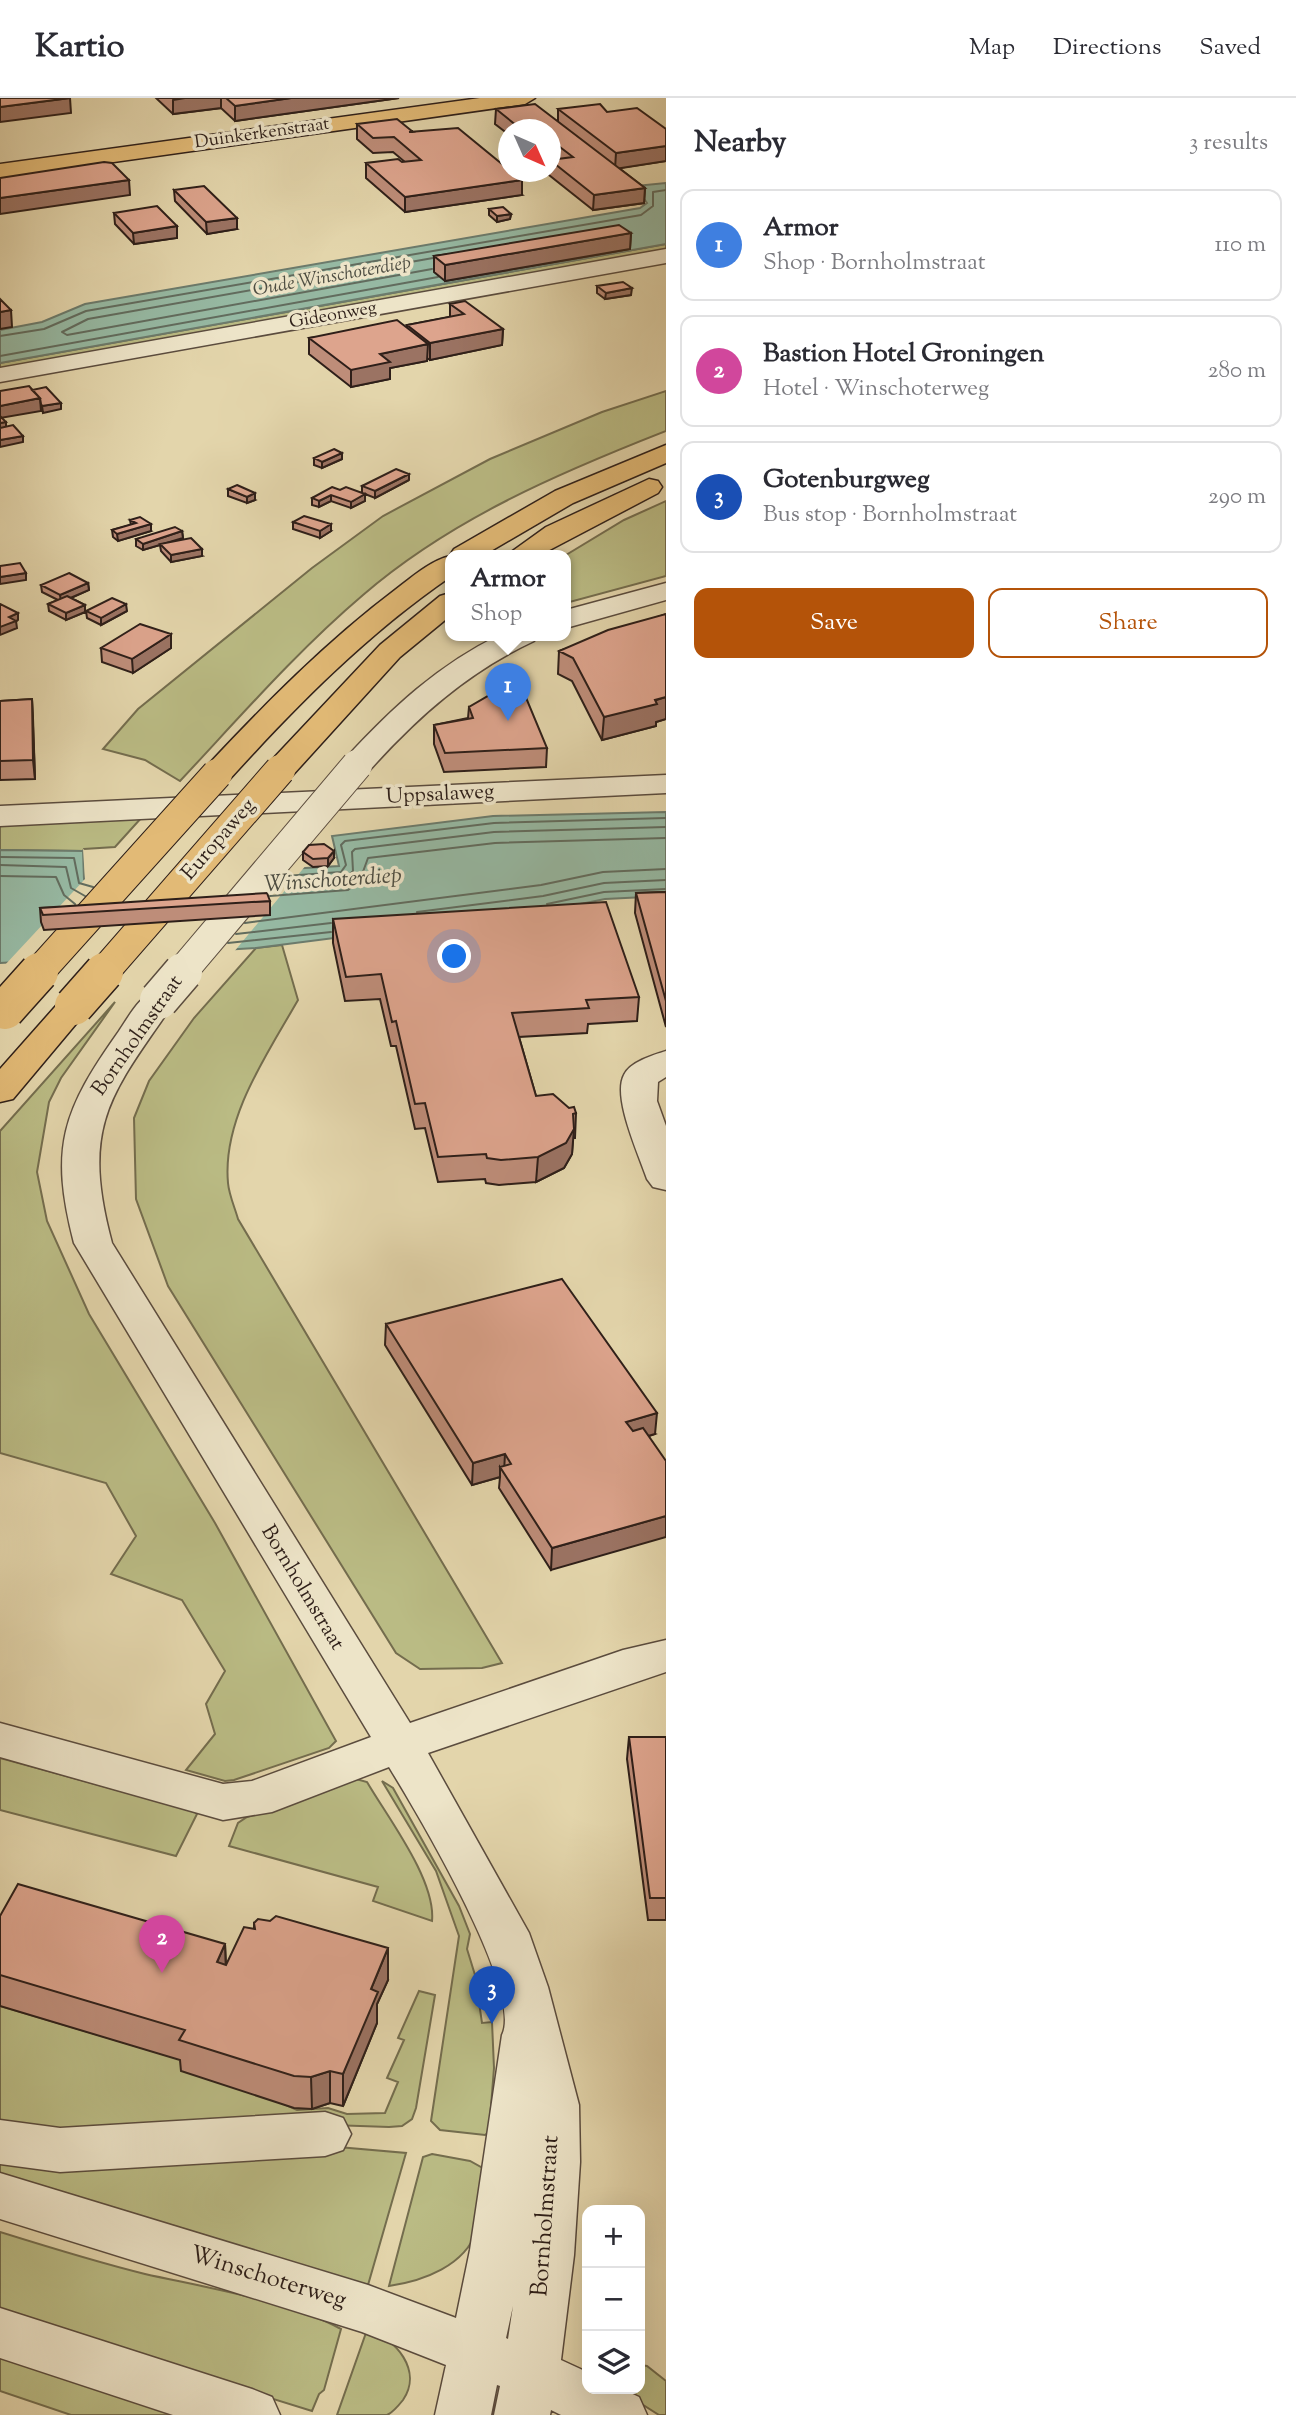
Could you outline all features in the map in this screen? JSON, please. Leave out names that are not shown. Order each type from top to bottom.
[{"type":"main road","name":"Duinkerkenstraat","points":[[0,171],[525,98]]},
{"type":"main road","points":[[473,550],[564,497],[666,453]]},
{"type":"main road","points":[[529,550],[556,533],[666,479]]},
{"type":"main road","points":[[2,1013],[272,714],[377,615],[445,567]]},
{"type":"main road","name":"Europaweg","points":[[0,1091],[280,770],[390,651],[445,606]]},
{"type":"street","name":"Gideonweg","points":[[0,375],[666,256]]},
{"type":"street","points":[[571,618],[666,591]]},
{"type":"street","name":"Bornholmstraat","points":[[512,641],[438,684],[398,719],[159,1000],[106,1073],[87,1111],[78,1143],[78,1179],[90,1234],[470,1864],[505,1933],[523,1987],[528,2019],[553,2105],[554,2162],[547,2255],[526,2394]]},
{"type":"street","name":"Uppsalaweg","points":[[0,816],[666,785]]},
{"type":"street","points":[[666,1062],[640,1077],[639,1101],[666,1179]]},
{"type":"street","points":[[0,1740],[223,1801],[255,1800],[398,1745],[666,1656]]},
{"type":"street","name":"Bornholmstraat","points":[[463,2415],[502,2224],[528,2019]]},
{"type":"street","points":[[0,2142],[60,2150],[325,2134]]},
{"type":"street","name":"Winschoterweg","points":[[0,2196],[368,2309],[475,2352],[526,2394],[619,2415]]},
{"type":"street","points":[[0,2333],[252,2415]]},
{"type":"shaded area","points":[[666,244],[666,251],[0,371],[0,363]]},
{"type":"shaded area","points":[[666,391],[666,431],[507,500],[432,543],[397,568],[315,639],[180,781],[145,760],[103,749],[138,709],[312,568],[383,516],[490,459],[602,412]]},
{"type":"shaded area","points":[[666,501],[666,576],[571,602],[571,552],[624,520]]},
{"type":"shaded area","points":[[143,816],[115,847],[83,851],[0,850],[0,823]]},
{"type":"shaded area","points":[[282,945],[298,1000],[261,1064],[232,1134],[228,1159],[231,1197],[238,1219],[502,1663],[482,1668],[420,1669],[396,1653],[168,1286],[136,1199],[134,1118],[149,1081],[194,1018],[256,948]]},
{"type":"shaded area","points":[[115,1002],[61,1078],[49,1102],[37,1172],[47,1221],[89,1314],[215,1523],[336,1741],[329,1748],[234,1780],[225,1781],[186,1770],[215,1734],[206,1704],[225,1671],[182,1600],[111,1574],[136,1536],[106,1483],[0,1453],[0,1131]]},
{"type":"shaded area","points":[[0,1758],[197,1814],[176,1856],[0,1810]]},
{"type":"shaded area","points":[[356,1779],[367,1782],[419,1868],[431,1905],[432,1921],[373,1901],[378,1887],[229,1846],[238,1823],[247,1817]]},
{"type":"shaded area","points":[[382,1781],[393,1788],[459,1906],[470,1934],[467,1949],[475,1975],[482,2023],[492,2022],[494,2068],[489,2132],[485,2135],[440,2130],[431,2121],[459,1936],[436,1871]]},
{"type":"shaded area","points":[[419,1991],[435,1995],[416,2108],[412,2119],[402,2126],[331,2125],[131,2138],[0,2126],[0,2006],[186,2061],[297,2110],[328,2108],[347,2114],[385,2113],[398,2082],[387,2078],[404,2040],[398,2038]]},
{"type":"shaded area","points":[[338,2147],[406,2153],[368,2285],[0,2180],[0,2158]]},
{"type":"shaded area","points":[[432,2154],[470,2161],[488,2171],[477,2230],[463,2253],[441,2270],[429,2276],[389,2286],[423,2157]]},
{"type":"shaded area","points":[[0,2232],[145,2274],[297,2310],[341,2329],[324,2390],[319,2394],[312,2411],[0,2314]]},
{"type":"shaded area","points":[[367,2330],[388,2340],[403,2357],[410,2378],[408,2389],[401,2402],[387,2415],[337,2415]]},
{"type":"shaded area","points":[[0,2351],[202,2415],[71,2415],[0,2391]]},
{"type":"shaded area","points":[[645,2366],[666,2381],[666,2415],[659,2415],[626,2394],[645,2394]]},
{"type":"water","name":"Oude Winschoterdiep","points":[[666,183],[666,244],[0,363],[0,330],[42,322],[85,304],[640,208],[647,203],[635,186]]},
{"type":"water","name":"Winschoterdiep","points":[[666,812],[666,896],[605,899],[546,911],[256,948],[0,963],[0,850],[83,851],[84,879],[88,881],[339,866],[332,836],[493,816]]},
{"type":"pier","points":[[83,849],[86,851],[88,877],[307,864],[233,953],[4,966],[85,879]]},
{"type":"building","points":[[0,98],[70,98],[0,107]]},
{"type":"building","points":[[226,98],[291,98],[235,106]]},
{"type":"building","points":[[535,104],[555,119],[508,119],[496,109]]},
{"type":"building","points":[[600,104],[607,112],[637,108],[666,129],[666,146],[616,153],[558,109]]},
{"type":"building","points":[[397,119],[413,132],[458,128],[498,161],[498,182],[508,182],[405,197],[366,163],[398,159],[402,162],[421,160],[394,137],[373,138],[357,124]]},
{"type":"building","points":[[561,124],[645,188],[594,195],[561,169],[561,159],[573,157],[561,148]]},
{"type":"building","points":[[112,163],[129,180],[0,198],[0,178]]},
{"type":"building","points":[[204,186],[237,218],[206,222],[174,190]]},
{"type":"building","points":[[157,206],[177,226],[133,233],[114,213]]},
{"type":"building","points":[[503,207],[511,214],[497,216],[489,209]]},
{"type":"building","points":[[619,225],[631,233],[445,265],[434,256]]},
{"type":"building","points":[[623,282],[632,288],[606,293],[597,286]]},
{"type":"building","points":[[0,299],[11,310],[0,312]]},
{"type":"building","points":[[465,301],[503,329],[430,343],[407,325],[464,314],[450,304]]},
{"type":"building","points":[[397,320],[428,344],[380,354],[390,362],[351,370],[309,338]]},
{"type":"building","points":[[29,386],[40,398],[0,406],[0,391]]},
{"type":"building","points":[[46,387],[61,403],[42,406],[40,398],[32,390]]},
{"type":"building","points":[[13,425],[23,436],[0,440],[0,428]]},
{"type":"building","points":[[334,449],[342,453],[322,462],[314,458]]},
{"type":"building","points":[[396,469],[409,474],[375,491],[362,486]]},
{"type":"building","points":[[237,485],[255,493],[247,497],[228,489]]},
{"type":"building","points":[[332,487],[340,490],[346,487],[365,494],[351,502],[331,495],[319,501],[312,498]]},
{"type":"building","points":[[304,516],[331,524],[320,531],[293,522]]},
{"type":"building","points":[[140,517],[151,524],[117,534],[112,530],[136,523],[130,520]]},
{"type":"building","points":[[175,527],[182,531],[143,544],[136,539]]},
{"type":"building","points":[[191,538],[202,549],[171,555],[160,544]]},
{"type":"building","points":[[20,563],[26,573],[0,577],[0,566]]},
{"type":"building","points":[[69,573],[88,583],[60,595],[41,585]]},
{"type":"building","points":[[67,596],[85,605],[66,613],[48,604]]},
{"type":"building","points":[[112,598],[126,604],[101,618],[86,611]]},
{"type":"building","points":[[0,604],[18,613],[9,617],[16,621],[0,627]]},
{"type":"building","points":[[666,614],[666,697],[655,700],[657,704],[604,717],[573,658],[559,651],[608,630]]},
{"type":"building","points":[[140,624],[171,634],[132,659],[101,648]]},
{"type":"building","points":[[510,683],[522,688],[547,748],[445,753],[434,725],[473,718],[469,707]]},
{"type":"building","points":[[32,699],[33,760],[0,761],[0,701]]},
{"type":"building","points":[[324,844],[334,851],[328,858],[313,859],[303,852],[309,845]]},
{"type":"building","points":[[666,892],[666,1001],[636,893]]},
{"type":"building","points":[[267,893],[270,901],[43,915],[40,908]]},
{"type":"building","points":[[606,902],[639,997],[586,1000],[589,1008],[512,1013],[536,1096],[553,1094],[569,1108],[574,1107],[574,1129],[566,1143],[538,1157],[501,1160],[487,1158],[486,1154],[438,1157],[425,1103],[415,1104],[396,1021],[392,1022],[381,974],[346,977],[333,919]]},
{"type":"building","points":[[562,1279],[657,1413],[626,1422],[633,1431],[643,1428],[666,1461],[666,1516],[552,1548],[500,1467],[511,1464],[505,1454],[473,1463],[386,1324]]},
{"type":"building","points":[[629,1737],[666,1737],[666,1898],[650,1898]]},
{"type":"building","points":[[18,1884],[225,1944],[217,1962],[226,1965],[244,1927],[255,1929],[254,1923],[258,1919],[270,1921],[276,1916],[388,1948],[371,1989],[378,1992],[343,2074],[330,2071],[311,2077],[294,2076],[179,2040],[185,2030],[0,1975],[0,1916]]},
{"type":"place","name":"Armor","points":[[508,721]]},
{"type":"place","name":"Bastion Hotel Groningen","points":[[162,1973]]},
{"type":"place","name":"Gotenburgweg","points":[[492,2024]]}]
